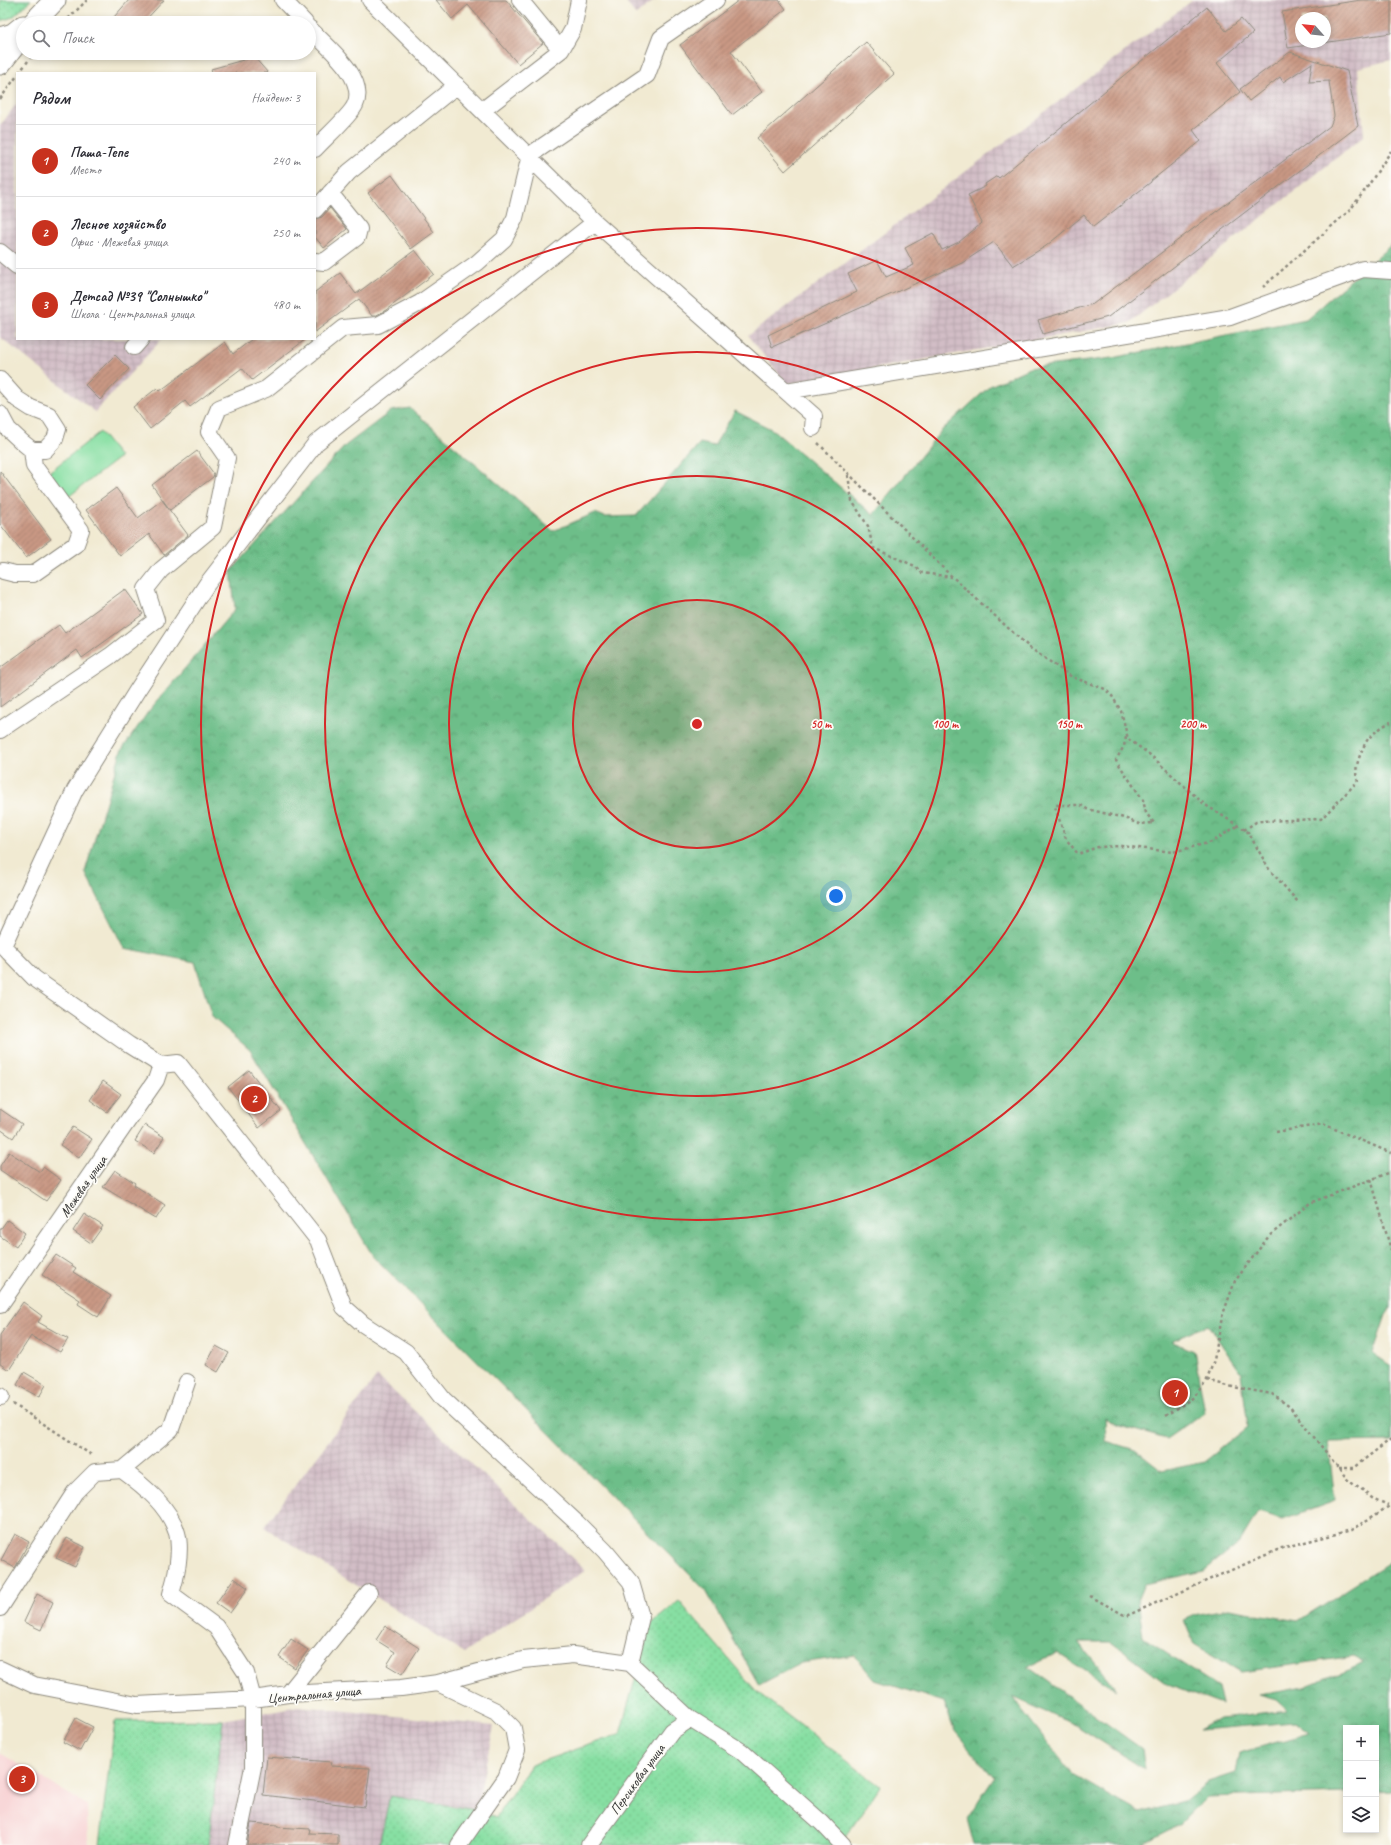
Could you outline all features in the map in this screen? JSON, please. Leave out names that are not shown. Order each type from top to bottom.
[{"type":"main road","points":[[0,38],[16,32]]},
{"type":"main road","points":[[2,62],[16,44]]},
{"type":"street","points":[[283,0],[298,16]]},
{"type":"street","points":[[370,0],[530,156],[595,222],[814,416],[813,428]]},
{"type":"street","points":[[520,0],[561,50]]},
{"type":"street","points":[[483,110],[561,50],[573,30],[579,0]]},
{"type":"street","points":[[0,730],[110,656],[156,620],[146,589],[162,570],[213,527],[227,458],[209,432],[220,408],[266,389],[344,328],[378,325],[420,304],[477,263],[504,239],[514,218],[530,156],[647,75],[661,38],[716,0]]},
{"type":"street","points":[[316,35],[347,68],[357,83],[359,94],[355,107],[316,148]]},
{"type":"street","points":[[316,209],[349,172],[458,85]]},
{"type":"street","points":[[316,261],[324,262],[357,237],[359,229],[330,193]]},
{"type":"street","points":[[595,222],[316,443],[207,584],[138,689],[75,790],[2,944],[34,978],[129,1045],[161,1065],[178,1063],[288,1199],[318,1240],[344,1307],[363,1324],[406,1352],[443,1399],[576,1522],[605,1551],[631,1582],[642,1617],[630,1663],[690,1719],[742,1751],[833,1841]]},
{"type":"street","points":[[0,252],[16,265]]},
{"type":"street","points":[[786,390],[1230,317],[1364,269],[1391,271]]},
{"type":"street","points":[[0,380],[17,399],[31,408],[49,415],[58,429],[55,439],[46,450],[32,450],[8,429],[0,414]]},
{"type":"street","points":[[1,570],[15,574],[33,574],[76,544],[81,530],[34,466],[32,450]]},
{"type":"street","name":"Межевая улица","points":[[0,1305],[156,1080],[161,1065]]},
{"type":"street","points":[[0,1608],[75,1492],[95,1472],[122,1470],[171,1429],[187,1382]]},
{"type":"street","points":[[122,1470],[161,1503],[177,1534],[178,1569],[171,1594],[216,1627],[246,1673],[253,1699],[253,1767],[238,1845]]},
{"type":"street","points":[[288,1694],[368,1593]]},
{"type":"street","name":"Центральная улица","points":[[0,1670],[34,1685],[137,1705],[253,1699],[288,1694],[401,1688],[438,1683],[523,1660],[572,1655],[630,1663]]},
{"type":"street","points":[[438,1683],[496,1711],[513,1728],[517,1750],[506,1778],[459,1845]]},
{"type":"street","name":"Персиковая улица","points":[[589,1845],[672,1731],[690,1719]]},
{"type":"path","points":[[71,16],[87,0]]},
{"type":"path","points":[[21,72],[29,60]]},
{"type":"path","points":[[0,99],[16,77]]},
{"type":"path","points":[[1258,291],[1350,210],[1368,186],[1391,150]]},
{"type":"path","points":[[813,428],[814,437],[821,446],[952,577],[1046,661],[1072,677],[1105,689],[1112,696],[1121,711],[1128,739],[1149,754],[1204,804],[1248,832],[1273,875],[1298,902]]},
{"type":"path","points":[[848,474],[852,501],[868,526],[873,548],[915,566],[922,573],[952,577]]},
{"type":"path","points":[[1244,830],[1256,822],[1261,821],[1321,819],[1358,782],[1356,778],[1358,762],[1369,738],[1391,722]]},
{"type":"path","points":[[1127,734],[1124,746],[1116,760],[1143,800],[1146,814],[1154,823],[1139,824],[1124,818],[1087,809],[1081,805],[1056,805],[1055,807],[1064,834],[1078,854],[1098,847],[1121,846],[1174,852],[1212,842],[1237,826]]},
{"type":"path","points":[[1276,1132],[1322,1124],[1391,1153]]},
{"type":"path","points":[[1166,1416],[1194,1397],[1207,1380],[1214,1360],[1222,1317],[1235,1281],[1269,1236],[1310,1203],[1391,1172]]},
{"type":"path","points":[[1371,1179],[1391,1250]]},
{"type":"path","points":[[1207,1380],[1228,1386],[1272,1394],[1290,1407],[1348,1480],[1372,1498],[1390,1505]]},
{"type":"path","points":[[1,1396],[96,1457]]},
{"type":"path","points":[[1338,1468],[1353,1468],[1391,1439]]},
{"type":"path","points":[[1090,1596],[1126,1616],[1282,1548],[1351,1530],[1390,1505]]},
{"type":"shaded area","points":[[624,0],[655,0],[636,15]]},
{"type":"shaded area","points":[[1193,0],[1391,0],[1391,60],[1358,68],[1364,136],[1129,323],[787,384],[748,336]]},
{"type":"shaded area","points":[[16,104],[16,340],[161,340],[95,412],[0,337],[0,126]]},
{"type":"shaded area","points":[[377,1376],[586,1570],[464,1653],[264,1527]]},
{"type":"shaded area","points":[[298,1706],[494,1726],[476,1810],[390,1797],[379,1845],[208,1845],[223,1720]]},
{"type":"shaded area","points":[[0,1753],[87,1805],[88,1845],[0,1845]]},
{"type":"green space","points":[[0,0],[31,0],[13,17],[0,21]]},
{"type":"green space","points":[[1391,245],[1391,1308],[1386,1315],[1373,1354],[1391,1365],[1391,1441],[1328,1442],[1335,1500],[1283,1519],[1258,1512],[1240,1542],[1204,1571],[1144,1584],[1138,1598],[1143,1638],[1218,1687],[1222,1705],[1168,1685],[1111,1642],[1078,1642],[1117,1690],[1057,1653],[1028,1667],[1142,1749],[1145,1769],[1077,1726],[1012,1697],[1073,1775],[1140,1813],[1183,1802],[1208,1782],[1235,1773],[1239,1753],[1309,1733],[1295,1722],[1199,1730],[1220,1718],[1287,1710],[1276,1700],[1259,1695],[1304,1687],[1365,1662],[1354,1656],[1241,1672],[1194,1644],[1184,1620],[1198,1614],[1228,1609],[1298,1621],[1391,1561],[1391,1791],[1379,1792],[1379,1725],[1343,1725],[1343,1793],[1207,1797],[1182,1823],[1139,1845],[974,1845],[967,1819],[994,1778],[954,1730],[944,1702],[875,1680],[854,1655],[801,1663],[759,1685],[706,1591],[373,1256],[250,1050],[212,1017],[195,962],[124,948],[85,872],[121,751],[148,712],[235,609],[231,571],[345,446],[391,411],[410,408],[553,531],[595,513],[605,517],[636,516],[700,443],[714,446],[735,411],[773,430],[873,515],[941,431],[990,386],[1029,368],[1112,358],[1306,319]],"holes":[[[1208,1325],[1241,1373],[1248,1427],[1204,1462],[1162,1471],[1135,1450],[1106,1441],[1105,1418],[1117,1425],[1166,1439],[1205,1412],[1194,1351],[1171,1341]]]},
{"type":"green space","points":[[100,432],[120,457],[68,497],[49,472]]},
{"type":"green space","points":[[679,1601],[757,1692],[880,1786],[840,1845],[379,1845],[390,1796],[476,1810],[496,1817],[531,1765],[620,1734],[650,1625]]},
{"type":"green space","points":[[223,1720],[208,1845],[99,1845],[115,1721]]},
{"type":"building","points":[[129,0],[164,0],[149,16],[115,16]]},
{"type":"building","points":[[436,0],[506,0],[543,43],[518,64],[468,5],[452,19]]},
{"type":"building","points":[[739,0],[779,0],[786,9],[731,51],[762,92],[732,115],[680,45]]},
{"type":"building","points":[[1361,0],[1391,0],[1391,33],[1331,42],[1331,12],[1295,12],[1295,47],[1288,48],[1282,12]]},
{"type":"building","points":[[1207,7],[1226,31],[1241,19],[1253,33],[1217,63],[1240,92],[1193,130],[1201,141],[1151,182],[1093,227],[1084,215],[1046,246],[1013,266],[994,242],[962,263],[772,347],[768,335],[857,292],[848,274],[877,260],[886,277],[914,265],[905,248],[933,233],[942,250],[959,242],[982,223],[968,195],[986,186],[985,184],[997,176],[999,178]]},
{"type":"building","points":[[866,42],[894,74],[785,171],[757,138]]},
{"type":"building","points":[[1290,52],[1347,71],[1358,126],[1108,317],[1043,334],[1038,320],[1093,304],[1330,126],[1334,116],[1329,81],[1309,82],[1312,63],[1283,82],[1280,77],[1249,101],[1240,89]]},
{"type":"building","points":[[243,60],[257,60],[267,72],[212,72],[211,69]]},
{"type":"building","points":[[392,175],[434,232],[411,249],[368,193]]},
{"type":"building","points":[[330,208],[347,229],[324,248],[316,238],[316,219],[322,217]]},
{"type":"building","points":[[415,250],[434,274],[386,310],[375,316],[372,316],[359,299],[316,331],[316,291],[340,273],[356,294]]},
{"type":"building","points":[[251,340],[305,340],[252,380],[242,368],[190,407],[185,401],[150,429],[133,407],[157,388],[160,391],[225,342],[233,354]]},
{"type":"building","points":[[115,355],[129,369],[100,400],[85,385]]},
{"type":"building","points":[[197,451],[214,474],[213,477],[170,510],[152,485]]},
{"type":"building","points":[[0,471],[51,539],[26,558],[0,524]]},
{"type":"building","points":[[116,488],[138,518],[162,500],[188,535],[164,555],[149,534],[120,556],[86,510]]},
{"type":"building","points":[[125,589],[143,614],[82,658],[77,650],[0,707],[0,668],[59,625],[65,633]]},
{"type":"building","points":[[249,1070],[281,1111],[259,1128],[228,1087]]},
{"type":"building","points":[[103,1081],[121,1094],[107,1112],[90,1100]]},
{"type":"building","points":[[0,1109],[22,1124],[13,1138],[0,1129]]},
{"type":"building","points":[[145,1125],[164,1137],[154,1153],[135,1141]]},
{"type":"building","points":[[73,1127],[92,1139],[79,1158],[60,1145]]},
{"type":"building","points":[[9,1152],[40,1172],[43,1167],[61,1180],[46,1201],[0,1170],[0,1166]]},
{"type":"building","points":[[115,1170],[135,1183],[134,1185],[165,1205],[156,1219],[103,1187]]},
{"type":"building","points":[[84,1214],[103,1226],[91,1243],[73,1231]]},
{"type":"building","points":[[7,1220],[25,1233],[16,1247],[0,1236],[0,1230]]},
{"type":"building","points":[[56,1255],[76,1268],[73,1272],[111,1296],[98,1317],[78,1304],[80,1300],[42,1275]]},
{"type":"building","points":[[23,1302],[42,1316],[38,1322],[68,1339],[60,1352],[31,1336],[9,1370],[0,1364],[0,1335]]},
{"type":"building","points":[[216,1346],[229,1353],[218,1372],[206,1365]]},
{"type":"building","points":[[24,1372],[46,1385],[39,1397],[17,1385]]},
{"type":"building","points":[[15,1534],[29,1542],[15,1568],[1,1560]]},
{"type":"building","points":[[67,1538],[85,1547],[75,1567],[56,1558]]},
{"type":"building","points":[[234,1578],[248,1588],[230,1613],[216,1603]]},
{"type":"building","points":[[37,1594],[53,1602],[41,1630],[24,1622]]},
{"type":"building","points":[[385,1626],[419,1648],[402,1674],[387,1665],[395,1652],[376,1640]]},
{"type":"building","points":[[291,1639],[308,1650],[295,1668],[279,1657]]},
{"type":"building","points":[[76,1718],[93,1727],[80,1751],[63,1742]]},
{"type":"building","points":[[267,1757],[332,1762],[331,1766],[370,1768],[365,1807],[263,1795]]},
{"type":"building","points":[[251,1823],[277,1825],[277,1827],[310,1829],[309,1833],[338,1834],[338,1845],[247,1845]]},
{"type":"place","name":"Лесное хозяйство","points":[[254,1099]]},
{"type":"place","name":"Паша-Тепе","points":[[1175,1393]]},
{"type":"place","name":"Детсад №39 \"Солнышко\"","points":[[22,1779]]}]
